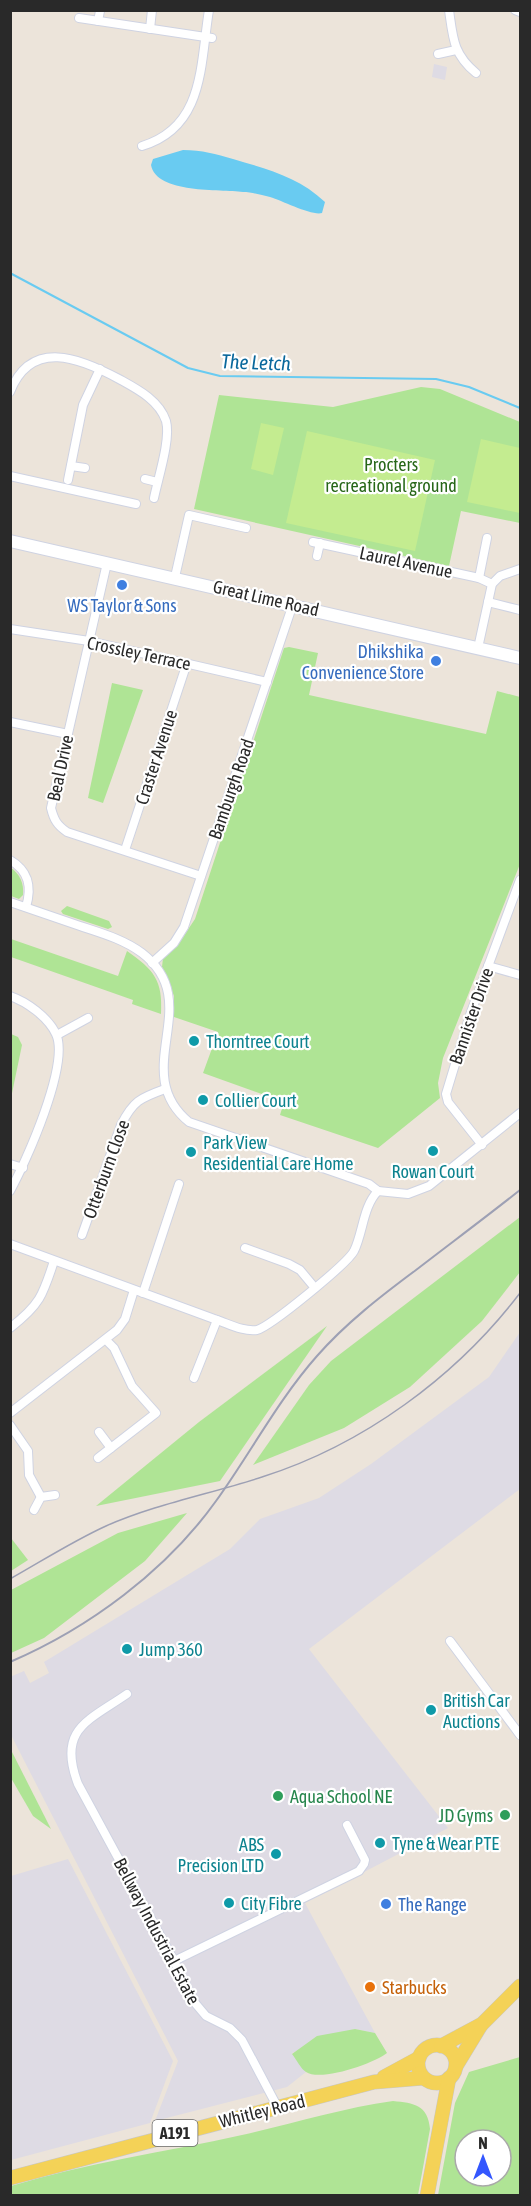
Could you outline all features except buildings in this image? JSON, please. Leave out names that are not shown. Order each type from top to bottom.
[{"type":"main road","name":"Great Lime Road","points":[[10,541],[293,604],[520,658]]},
{"type":"main road","name":"A191","points":[[427,2080],[439,2083],[452,2072],[482,2024],[520,1986]]},
{"type":"main road","name":"A191","points":[[419,2058],[426,2049],[441,2046],[482,2024]]},
{"type":"main road","points":[[427,2196],[452,2072],[452,2052],[441,2046]]},
{"type":"main road","name":"Whitley Road","points":[[10,2178],[374,2082],[419,2058]]},
{"type":"main road","points":[[419,2058],[418,2069],[437,2097],[442,2116]]},
{"type":"main road","name":"Whitley Road","points":[[374,2082],[427,2080]]},
{"type":"street","points":[[150,29],[153,10]]},
{"type":"street","points":[[142,146],[169,133],[189,110],[197,87],[208,38],[208,10]]},
{"type":"street","points":[[449,10],[456,50],[476,73]]},
{"type":"street","points":[[515,10],[520,12]]},
{"type":"street","points":[[98,21],[100,11]]},
{"type":"street","points":[[80,18],[208,38]]},
{"type":"street","points":[[438,54],[456,50]]},
{"type":"street","points":[[10,392],[19,375],[33,363],[42,359],[72,358],[100,369],[142,393],[155,403],[163,415],[168,431],[154,498]]},
{"type":"street","points":[[68,480],[84,405],[100,369]]},
{"type":"street","points":[[71,466],[85,468]]},
{"type":"street","points":[[10,476],[136,504]]},
{"type":"street","points":[[145,479],[157,482]]},
{"type":"street","points":[[175,577],[189,515],[246,528]]},
{"type":"street","points":[[479,578],[487,538]]},
{"type":"street","name":"Laurel Avenue","points":[[317,556],[316,542],[479,578],[492,584]]},
{"type":"street","name":"Beal Drive","points":[[107,562],[51,808],[54,819],[67,832],[201,876]]},
{"type":"street","points":[[478,648],[492,584],[500,576],[520,569]]},
{"type":"street","points":[[488,602],[520,610]]},
{"type":"street","name":"Bamburgh Road","points":[[152,963],[174,943],[184,927],[293,604]]},
{"type":"street","name":"Crossley Terrace","points":[[10,629],[89,641],[267,682]]},
{"type":"street","name":"Craster Avenue","points":[[125,850],[187,663]]},
{"type":"street","points":[[10,723],[68,734]]},
{"type":"street","points":[[10,861],[23,870],[29,883],[30,890],[26,907]]},
{"type":"street","name":"Bannister Drive","points":[[482,1145],[448,1102],[446,1094],[470,1015],[520,880]]},
{"type":"street","points":[[10,902],[113,937],[131,945],[152,963],[169,991],[170,1007],[163,1081],[171,1104],[189,1122],[369,1184],[378,1191],[387,1190],[402,1194],[416,1192],[429,1186],[520,1113]]},
{"type":"street","points":[[488,966],[520,975]]},
{"type":"street","points":[[10,996],[36,1011],[47,1021],[57,1035],[58,1054],[45,1112],[10,1191]]},
{"type":"street","points":[[57,1035],[88,1018]]},
{"type":"street","name":"Otterburn Close","points":[[82,1236],[128,1110],[138,1099],[165,1089]]},
{"type":"street","points":[[10,1164],[22,1168]]},
{"type":"street","points":[[10,1413],[106,1340],[125,1319],[179,1184]]},
{"type":"street","points":[[10,1245],[217,1320],[246,1330],[255,1330],[276,1318],[338,1270],[354,1250],[371,1200],[378,1191]]},
{"type":"street","points":[[245,1248],[300,1270],[315,1288]]},
{"type":"street","points":[[10,1328],[28,1314],[41,1298],[54,1261]]},
{"type":"street","points":[[194,1378],[217,1320]]},
{"type":"street","points":[[98,1458],[156,1413],[132,1386],[114,1348],[106,1340]]},
{"type":"street","points":[[10,1425],[28,1451],[29,1475],[41,1497]]},
{"type":"street","points":[[99,1432],[111,1448]]},
{"type":"street","points":[[41,1497],[55,1495]]},
{"type":"street","points":[[34,1510],[41,1497]]},
{"type":"street","points":[[450,1641],[520,1735]]},
{"type":"street","name":"Bellway Industrial Estate","points":[[127,1694],[80,1727],[72,1745],[72,1769],[200,2010],[206,2016],[230,2028],[243,2040],[278,2108]]},
{"type":"street","points":[[174,1961],[358,1871],[365,1860],[346,1825]]},
{"type":"shaded area","points":[[434,64],[447,67],[445,80],[432,77]]},
{"type":"shaded area","points":[[520,1332],[520,1489],[309,1649],[448,1828],[305,1903],[375,2033],[355,2029],[292,2053],[306,2072],[287,2087],[155,2121],[178,2061],[11,1735],[10,1677],[24,1671],[30,1683],[49,1673],[44,1662],[230,1549],[260,1519],[319,1498],[371,1464],[489,1377]]},
{"type":"shaded area","points":[[68,1859],[173,2061],[150,2123],[11,2160],[11,1876]]},
{"type":"green space","name":"Procters recreational ground","points":[[421,387],[440,389],[520,422],[520,523],[461,511],[449,566],[194,509],[219,395],[333,407]]},
{"type":"green space","points":[[261,423],[284,428],[273,475],[251,469]]},
{"type":"green space","points":[[307,431],[435,460],[415,551],[286,523]]},
{"type":"green space","points":[[481,439],[520,448],[520,513],[467,502]]},
{"type":"green space","points":[[284,648],[318,653],[309,695],[486,734],[497,691],[520,697],[520,864],[443,1058],[438,1083],[440,1098],[378,1148],[280,1115],[284,1102],[203,1073],[218,1032],[174,1017],[174,996],[162,967],[163,958],[179,943],[195,919]]},
{"type":"green space","points":[[112,683],[143,690],[103,803],[88,798]]},
{"type":"green space","points":[[10,867],[22,883],[23,895],[19,899],[11,896]]},
{"type":"green space","points":[[67,906],[109,921],[112,927],[108,929],[63,914],[61,911]]},
{"type":"green space","points":[[11,939],[118,976],[127,951],[144,964],[155,977],[160,992],[161,1014],[132,1004],[133,1000],[11,957]]},
{"type":"green space","points":[[11,1034],[18,1037],[22,1045],[11,1098]]},
{"type":"green space","points":[[520,1217],[520,1272],[482,1321],[410,1387],[344,1428],[253,1465],[309,1385],[331,1361]]},
{"type":"green space","points":[[327,1326],[220,1481],[96,1506],[199,1422]]},
{"type":"green space","points":[[187,1513],[145,1561],[44,1638],[11,1653],[11,1590],[118,1533]]},
{"type":"green space","points":[[11,1538],[28,1560],[10,1571]]},
{"type":"green space","points":[[10,1750],[51,1829],[33,1816],[11,1778]]},
{"type":"green space","points":[[355,2029],[375,2033],[387,2053],[360,2066],[323,2075],[306,2072],[292,2054],[317,2036]]},
{"type":"green space","points":[[520,2057],[520,2195],[438,2195],[455,2103],[469,2072]]},
{"type":"green space","points":[[393,2101],[419,2107],[429,2121],[430,2129],[418,2195],[11,2195],[11,2186],[39,2178]]},
{"type":"water","points":[[183,150],[221,155],[270,170],[293,180],[325,202],[322,213],[297,208],[253,193],[206,190],[177,185],[164,181],[155,174],[151,165],[153,159]]},
{"type":"waterway","name":"The Letch","points":[[10,273],[188,368],[220,376],[436,379],[469,387],[520,408]]},
{"type":"tram line","points":[[10,1579],[70,1545],[125,1518],[262,1477],[336,1447],[371,1427],[437,1380],[495,1324],[520,1293]]},
{"type":"railway","points":[[10,1662],[97,1615],[150,1574],[196,1527],[229,1483],[277,1409],[328,1344],[377,1300],[520,1190]]},
{"type":"place","name":"WS Taylor & Sons","points":[[122,585]]},
{"type":"place","name":"Dhikshika Convenience Store","points":[[436,661]]},
{"type":"place","name":"Thorntree Court","points":[[194,1041]]},
{"type":"place","name":"Collier Court","points":[[203,1100]]},
{"type":"place","name":"Rowan Court","points":[[433,1151]]},
{"type":"place","name":"Park View Residential Care Home","points":[[191,1152]]},
{"type":"place","name":"Jump 360","points":[[127,1649]]},
{"type":"place","name":"British Car Auctions","points":[[431,1710]]},
{"type":"place","name":"Aqua School NE","points":[[278,1796]]},
{"type":"place","name":"JD Gyms","points":[[505,1815]]},
{"type":"place","name":"Tyne & Wear PTE","points":[[380,1843]]},
{"type":"place","name":"ABS Precision LTD","points":[[276,1854]]},
{"type":"place","name":"City Fibre","points":[[229,1903]]},
{"type":"place","name":"The Range","points":[[386,1904]]},
{"type":"place","name":"Starbucks","points":[[370,1987]]}]
